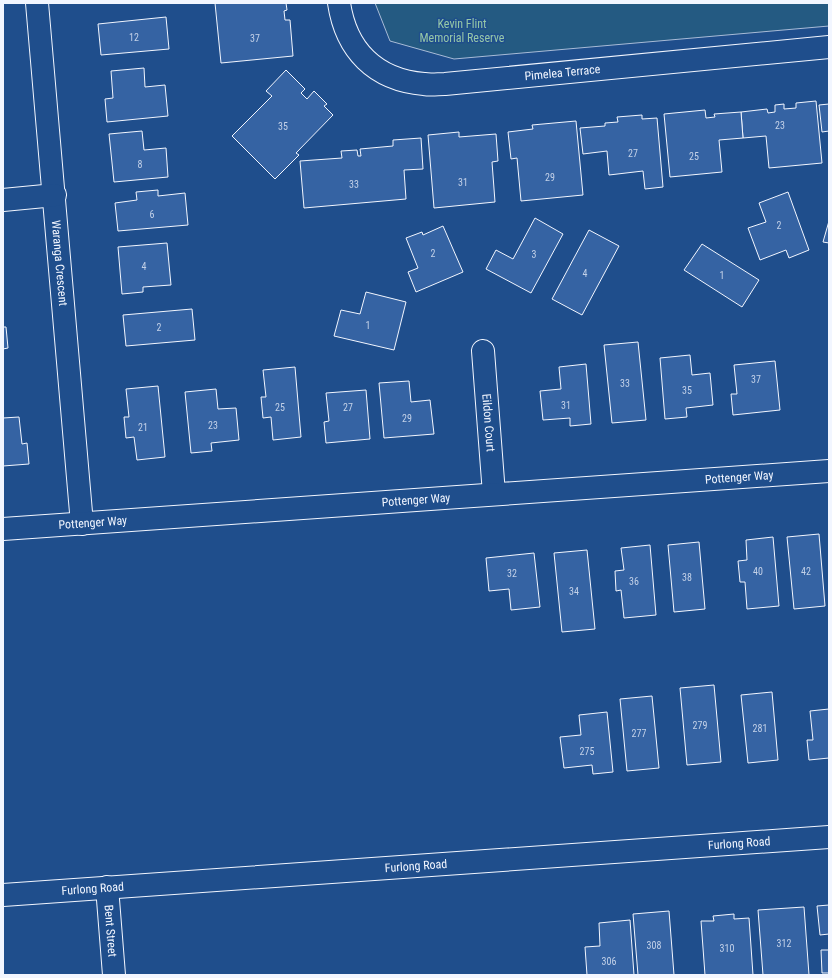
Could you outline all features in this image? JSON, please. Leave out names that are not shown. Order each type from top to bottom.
[{"type":"street","name":"Waranga Crescent","points":[[37,3],[55,195],[82,524]]},
{"type":"street","name":"Pimelea Terrace","points":[[339,3],[341,19],[346,34],[354,47],[365,60],[382,72],[402,80],[424,84],[453,83],[829,47]]},
{"type":"street","points":[[3,200],[55,195]]},
{"type":"street","name":"Eildon Court","points":[[484,351],[494,494]]},
{"type":"street","name":"Pottenger Way","points":[[3,529],[829,471]]},
{"type":"street","name":"Furlong Road","points":[[3,895],[829,837]]},
{"type":"street","name":"Bent Street","points":[[107,887],[114,975]]},
{"type":"green space","name":"Kevin Flint Memorial Reserve","points":[[375,3],[829,3],[829,26],[454,59],[390,41]]},
{"type":"building","points":[[215,3],[286,3],[287,10],[284,11],[285,20],[290,20],[293,56],[221,63]]},
{"type":"building","points":[[166,17],[169,49],[101,55],[98,24]]},
{"type":"building","points":[[144,68],[145,87],[165,85],[168,116],[107,122],[105,99],[113,98],[111,71]]},
{"type":"building","points":[[286,70],[305,89],[301,93],[307,99],[314,91],[327,104],[324,106],[333,115],[296,153],[299,155],[275,179],[232,136],[272,96],[266,91]]},
{"type":"building","points":[[816,101],[822,163],[769,168],[766,136],[743,138],[741,112],[767,109],[768,113],[775,112],[775,105],[784,104],[784,109],[796,108],[796,103]]},
{"type":"building","points":[[829,104],[829,131],[822,132],[819,105]]},
{"type":"building","points":[[705,110],[706,118],[715,117],[714,114],[741,112],[743,138],[719,140],[722,172],[670,177],[664,114]]},
{"type":"building","points":[[642,115],[642,119],[657,118],[663,187],[645,189],[643,171],[609,175],[607,151],[583,154],[580,128],[605,126],[605,123],[618,122],[617,117]]},
{"type":"building","points":[[576,121],[583,195],[521,201],[517,158],[511,159],[508,132],[533,129],[532,125]]},
{"type":"building","points":[[142,131],[144,150],[166,148],[168,177],[114,182],[109,134]]},
{"type":"building","points":[[459,132],[459,137],[496,134],[498,161],[492,162],[495,202],[434,208],[428,135]]},
{"type":"building","points":[[421,138],[423,169],[404,170],[406,199],[304,208],[300,161],[342,158],[341,151],[357,150],[358,156],[361,156],[360,149],[393,146],[393,140]]},
{"type":"building","points":[[158,190],[158,196],[185,193],[188,225],[118,231],[115,203],[137,200],[136,192]]},
{"type":"building","points":[[788,192],[809,250],[789,258],[786,250],[760,260],[748,228],[766,222],[759,203]]},
{"type":"building","points":[[535,218],[563,234],[531,293],[486,269],[496,250],[513,259]]},
{"type":"building","points":[[829,221],[829,243],[823,242]]},
{"type":"building","points":[[443,226],[463,272],[416,292],[408,272],[418,268],[406,238],[422,232],[423,235]]},
{"type":"building","points":[[589,230],[619,246],[582,315],[552,299]]},
{"type":"building","points":[[167,243],[171,285],[143,287],[143,292],[122,294],[118,247]]},
{"type":"building","points":[[702,244],[759,280],[742,307],[684,270]]},
{"type":"building","points":[[366,292],[406,302],[394,350],[334,336],[341,310],[360,314]]},
{"type":"building","points":[[192,309],[195,340],[126,346],[123,315]]},
{"type":"building","points":[[3,327],[6,327],[8,348],[3,349]]},
{"type":"building","points":[[638,342],[646,420],[612,423],[604,345]]},
{"type":"building","points":[[690,355],[692,375],[710,373],[713,405],[686,408],[687,417],[665,419],[660,358]]},
{"type":"building","points":[[775,361],[780,410],[733,415],[731,394],[737,394],[734,365]]},
{"type":"building","points":[[586,364],[591,424],[570,426],[570,418],[543,420],[540,391],[561,389],[559,367]]},
{"type":"building","points":[[295,367],[301,437],[273,440],[271,417],[263,418],[261,397],[266,397],[263,370]]},
{"type":"building","points":[[409,381],[411,402],[430,400],[434,434],[384,438],[379,383]]},
{"type":"building","points":[[158,386],[165,457],[137,460],[134,437],[126,438],[124,417],[129,417],[126,389]]},
{"type":"building","points":[[216,389],[218,409],[236,408],[239,440],[211,443],[212,451],[191,453],[185,392]]},
{"type":"building","points":[[366,390],[370,439],[326,443],[324,422],[329,421],[326,393]]},
{"type":"building","points":[[19,417],[22,444],[27,443],[29,464],[3,466],[3,418]]},
{"type":"building","points":[[819,534],[825,606],[794,609],[787,537]]},
{"type":"building","points":[[773,537],[779,606],[747,609],[745,582],[740,582],[738,561],[747,560],[746,540]]},
{"type":"building","points":[[699,542],[705,609],[674,612],[668,545]]},
{"type":"building","points":[[650,545],[656,615],[624,618],[621,590],[616,591],[615,571],[624,570],[621,548]]},
{"type":"building","points":[[587,550],[595,629],[562,632],[554,553]]},
{"type":"building","points":[[534,553],[540,607],[511,610],[509,589],[489,591],[486,558]]},
{"type":"building","points":[[714,685],[721,762],[687,765],[680,688]]},
{"type":"building","points":[[772,692],[778,760],[748,763],[741,695]]},
{"type":"building","points":[[652,696],[659,768],[627,771],[620,699]]},
{"type":"building","points":[[829,709],[829,758],[809,760],[807,740],[813,740],[810,711]]},
{"type":"building","points":[[607,712],[613,772],[593,774],[592,765],[564,768],[560,737],[581,735],[579,715]]},
{"type":"building","points":[[829,905],[829,934],[820,935],[817,906]]},
{"type":"building","points":[[804,907],[809,975],[763,975],[758,910]]},
{"type":"building","points":[[669,911],[674,975],[638,975],[633,914]]},
{"type":"building","points":[[734,914],[734,919],[749,918],[753,975],[705,975],[701,921],[714,921],[713,916]]},
{"type":"building","points":[[630,920],[634,975],[587,975],[585,947],[600,946],[599,923]]},
{"type":"building","points":[[821,950],[829,950],[829,973],[822,973]]}]
